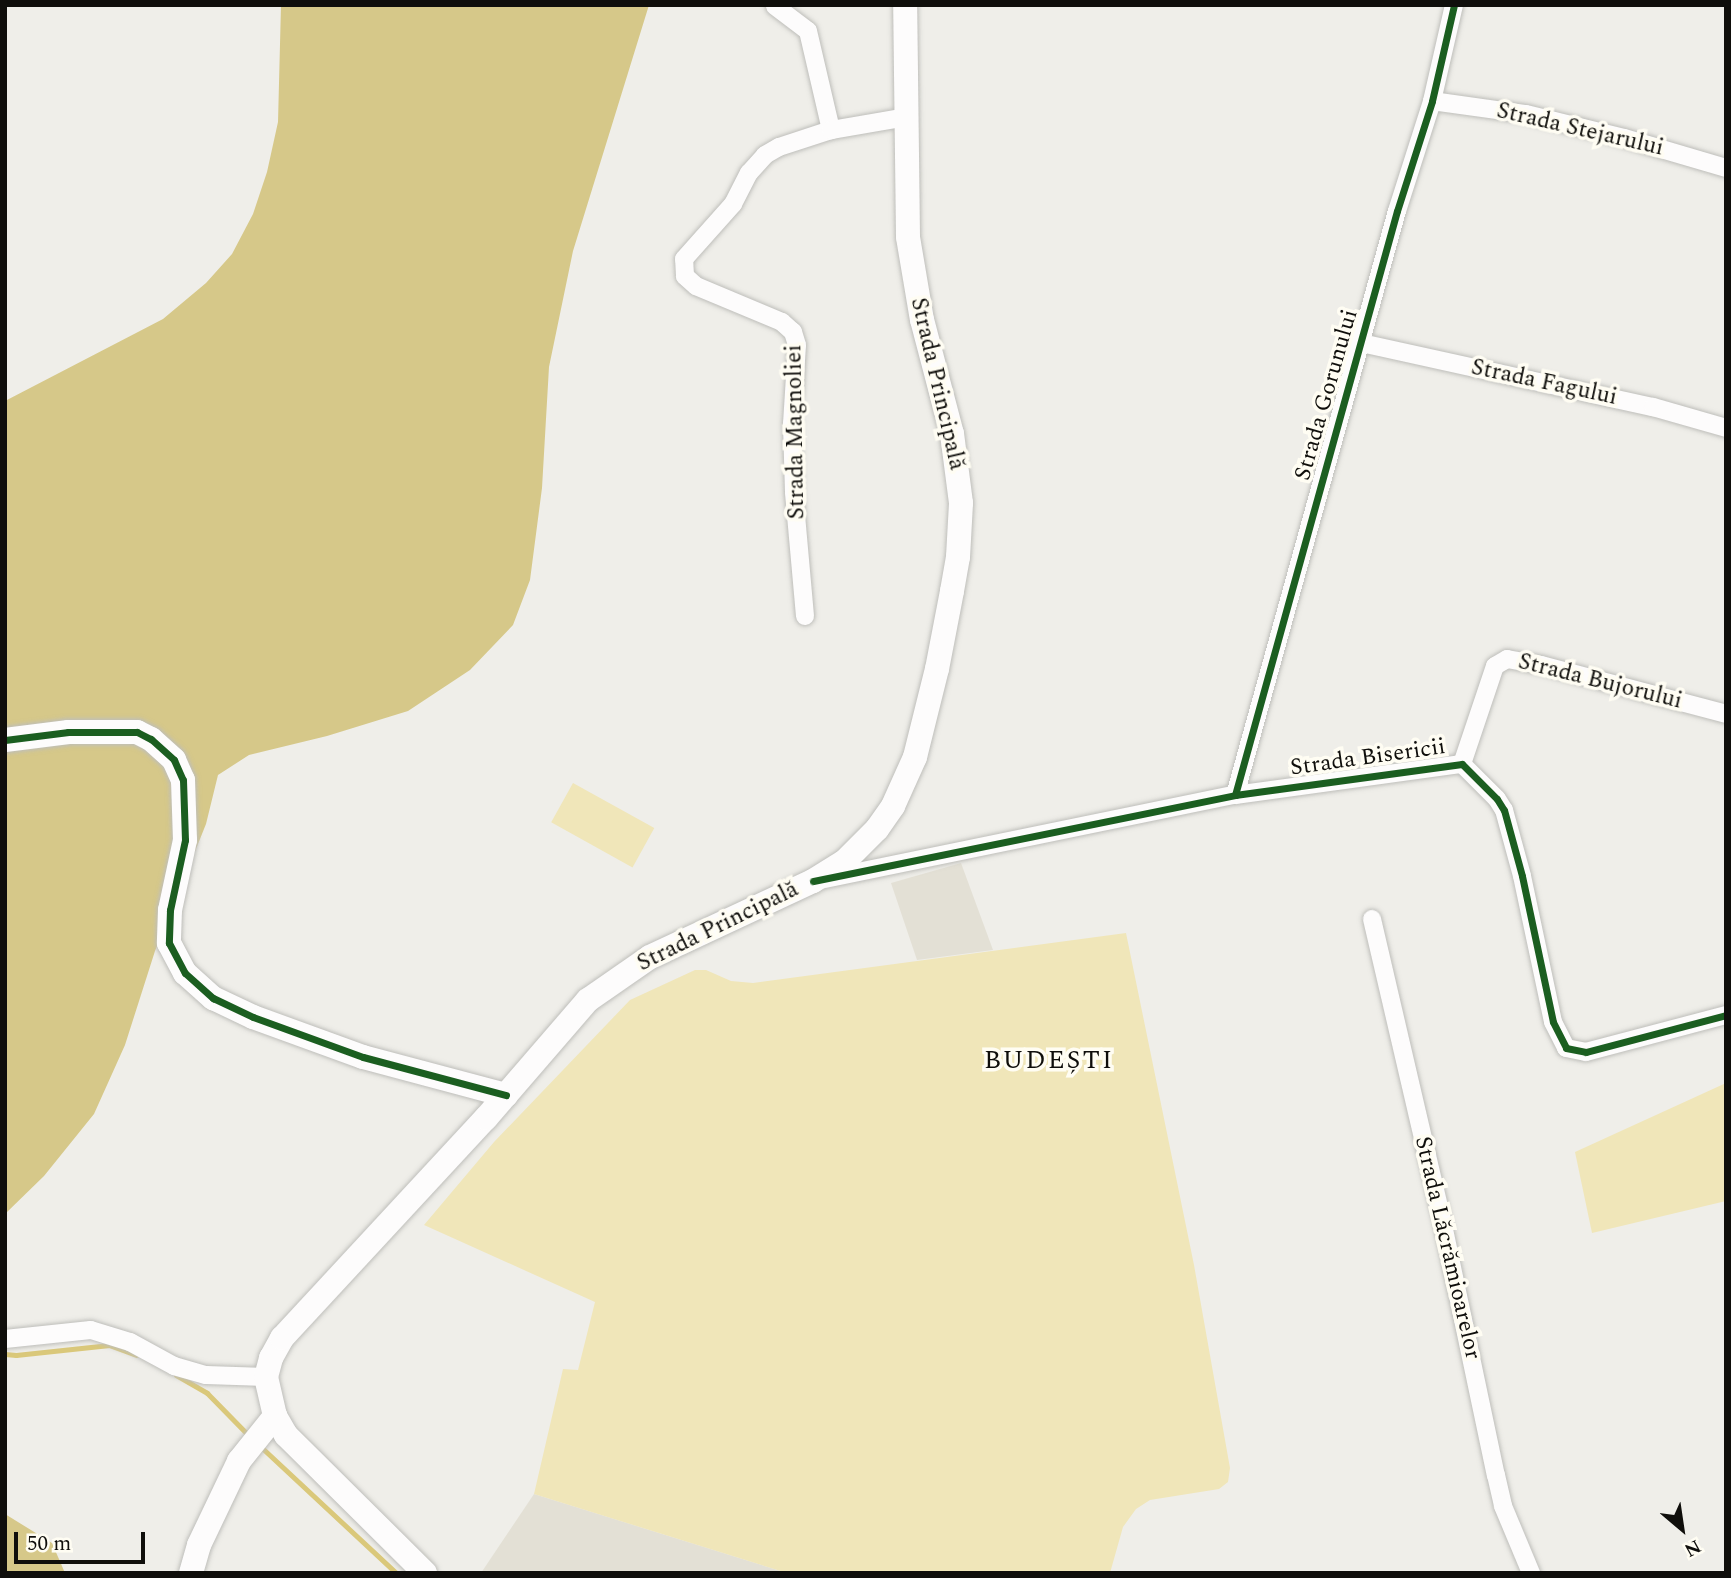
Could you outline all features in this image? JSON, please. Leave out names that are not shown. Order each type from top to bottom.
[{"type":"main road","name":"Strada Principală","points":[[266,1377],[271,1358],[282,1338],[304,1312],[506,1095],[571,1017],[625,972],[682,940],[814,881],[862,846],[877,829],[905,782],[924,727],[937,669],[958,556],[961,503],[958,463],[922,320],[908,237],[905,5]]},
{"type":"main road","points":[[5,740],[68,732],[136,732],[151,739],[174,760],[183,779],[185,827],[179,875],[167,928],[169,943],[185,973],[213,998],[253,1017],[363,1057],[506,1095]]},
{"type":"main road","points":[[191,1573],[216,1508],[263,1429],[266,1377]]},
{"type":"main road","points":[[263,1429],[286,1434],[425,1573]]},
{"type":"street","name":"Strada Gorunului","points":[[1235,795],[1397,211],[1432,100],[1454,5]]},
{"type":"street","points":[[775,6],[808,31],[831,130]]},
{"type":"street","name":"Strada Stejarului","points":[[1432,100],[1538,117],[1624,138],[1726,168]]},
{"type":"street","name":"Strada Magnoliei","points":[[806,616],[794,492],[792,424],[797,345],[793,332],[782,322],[696,286],[685,276],[684,259],[733,204],[749,173],[765,155],[779,147],[831,130],[906,117]]},
{"type":"street","name":"Strada Fagului","points":[[1361,343],[1653,407],[1726,428]]},
{"type":"street","name":"Strada Bujorului","points":[[1462,764],[1495,666],[1507,659],[1541,665],[1726,714]]},
{"type":"street","name":"Strada Bisericii","points":[[814,881],[1235,795],[1462,764],[1497,799],[1504,810],[1522,876],[1552,1022],[1566,1048],[1586,1052],[1726,1015]]},
{"type":"street","name":"Strada Lăcrămioarelor","points":[[1372,919],[1444,1228],[1498,1486],[1503,1506],[1531,1573]]},
{"type":"street","points":[[5,1339],[91,1330],[130,1342],[174,1366],[206,1375],[266,1377]]},
{"type":"shaded area","points":[[281,5],[649,5],[573,251],[549,367],[542,488],[530,580],[513,625],[470,670],[408,711],[327,736],[249,755],[218,775],[206,824],[155,951],[125,1045],[94,1114],[44,1176],[5,1214],[5,401],[163,319],[206,283],[232,254],[253,214],[267,172],[278,122]]},
{"type":"shaded area","points":[[573,783],[654,828],[633,867],[551,822]]},
{"type":"shaded area","points":[[961,863],[993,950],[917,960],[891,883]]},
{"type":"shaded area","points":[[1126,933],[1194,1265],[1230,1468],[1228,1482],[1219,1489],[1150,1500],[1136,1509],[1123,1527],[1110,1573],[787,1573],[534,1494],[563,1369],[578,1370],[595,1302],[424,1225],[494,1142],[630,1000],[695,970],[706,970],[731,981],[753,983]]},
{"type":"shaded area","points":[[1726,1083],[1726,1201],[1592,1233],[1575,1152]]},
{"type":"shaded area","points":[[534,1494],[787,1573],[481,1573]]},
{"type":"shaded area","points":[[5,1514],[52,1543],[65,1573],[5,1573]]},
{"type":"waterway","points":[[5,1354],[109,1345],[136,1355]]},
{"type":"waterway","points":[[176,1375],[207,1393],[251,1438]]},
{"type":"waterway","points":[[261,1447],[396,1573]]},
{"type":"cycle path","points":[[1235,795],[1397,211],[1432,101],[1454,5]]},
{"type":"cycle path","points":[[5,740],[68,732],[137,732],[151,739],[174,760],[183,780],[185,840],[170,910],[169,943],[185,973],[213,998],[253,1017],[363,1057],[506,1095]]},
{"type":"cycle path","points":[[813,881],[1235,795],[1462,764],[1497,799],[1504,810],[1522,876],[1553,1022],[1566,1048],[1586,1052],[1726,1015]]},
{"type":"district","name":"BUDEȘTI","points":[[1049,1061]]}]
